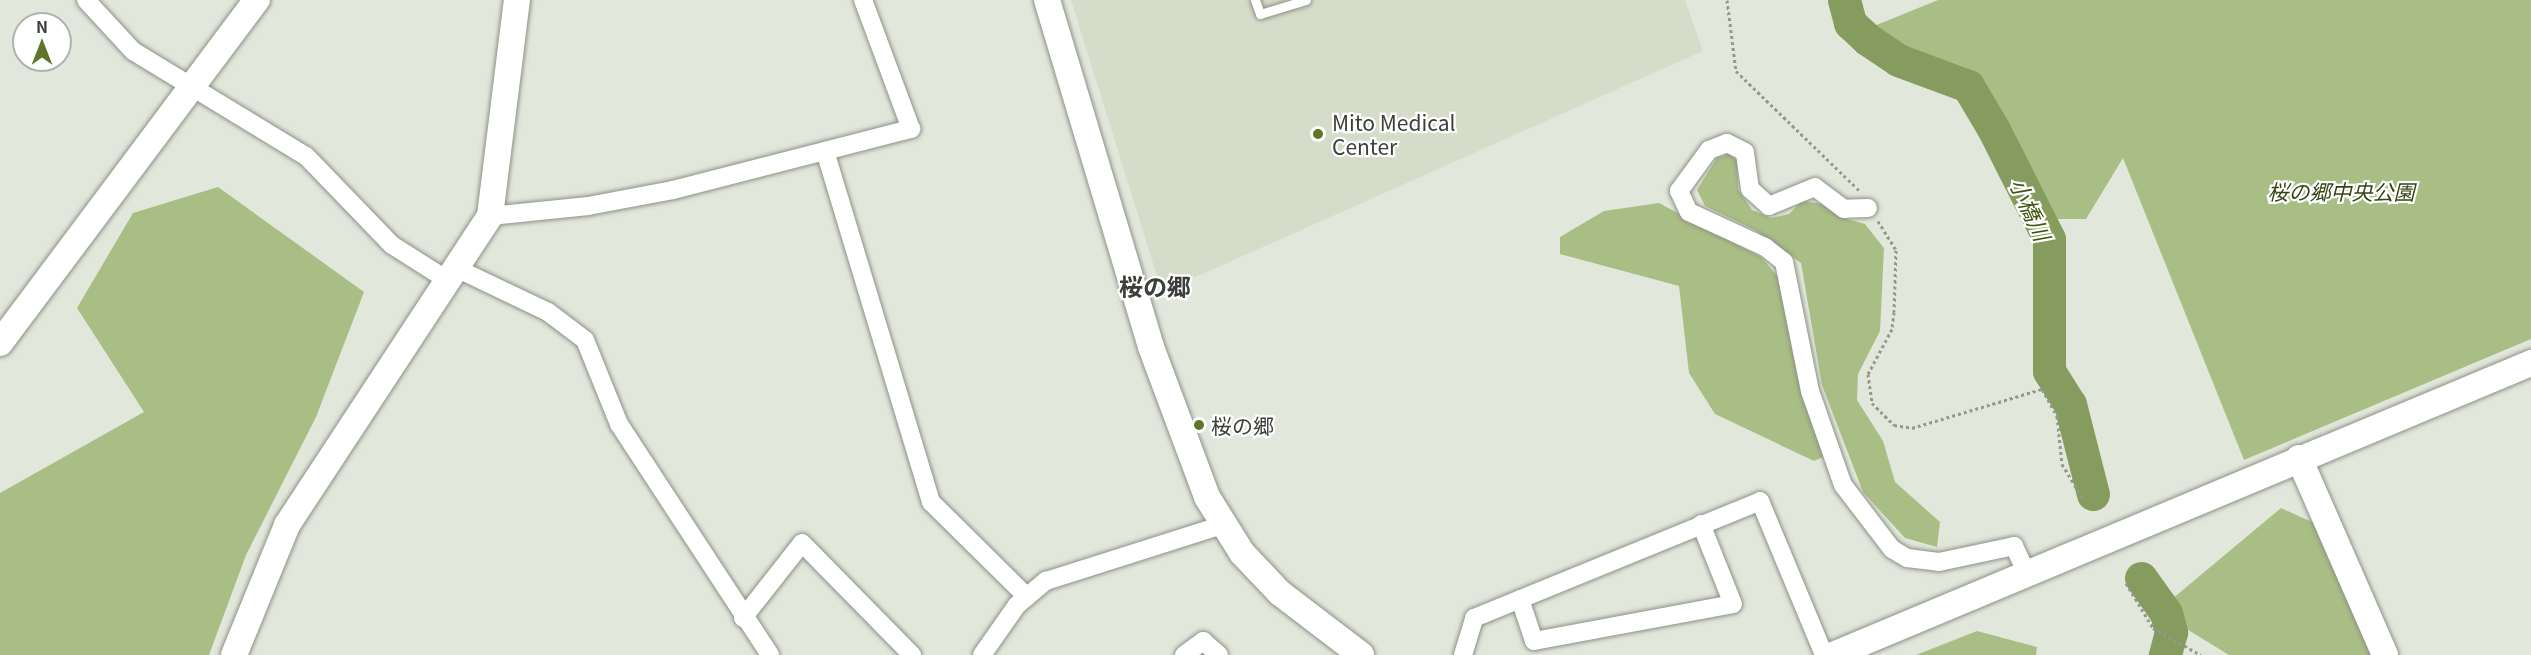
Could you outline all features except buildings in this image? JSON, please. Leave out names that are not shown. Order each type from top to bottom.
[{"type":"street","points":[[86,0],[133,51],[191,88],[250,118],[306,156],[392,245],[453,275],[548,312],[585,340],[619,424],[743,618],[770,655]]},
{"type":"street","points":[[0,342],[257,0]]},
{"type":"street","points":[[234,655],[287,525],[490,216],[516,0]]},
{"type":"street","points":[[490,216],[588,206],[673,190],[911,129],[863,0]]},
{"type":"street","points":[[1047,0],[1151,347],[1190,459],[1223,525],[1280,594],[1361,655]]},
{"type":"street","points":[[1868,208],[1844,209],[1815,188],[1769,206],[1750,189],[1745,152],[1727,143],[1709,150],[1679,191],[1680,202],[1689,212],[1765,247],[1784,262],[1810,391],[1844,485],[1892,549],[1915,560],[1939,562],[2014,546],[2026,572]]},
{"type":"street","points":[[825,151],[931,502],[1027,597]]},
{"type":"street","points":[[1833,655],[2026,572],[2531,363]]},
{"type":"street","points":[[2299,458],[2385,655]]},
{"type":"street","points":[[1463,655],[1474,618],[1760,501],[1824,655]]},
{"type":"street","points":[[1520,599],[1534,641],[1733,604],[1701,524]]},
{"type":"street","points":[[982,655],[1027,597],[1046,581],[1223,525]]},
{"type":"street","points":[[743,618],[802,543],[912,655]]},
{"type":"street","points":[[1184,655],[1203,641],[1219,655]]},
{"type":"lane","points":[[1256,0],[1260,14],[1306,0]]},
{"type":"path","points":[[1727,0],[1736,71],[1855,183],[1868,208],[1896,250],[1893,321],[1868,374],[1872,403],[1894,425],[1912,428],[2042,388],[2057,416],[2066,473],[2083,499]]},
{"type":"path","points":[[2126,583],[2163,637],[2201,655]]},
{"type":"shaded area","name":"Mito Medical Center","points":[[1071,0],[1685,0],[1703,51],[1162,292]]},
{"type":"green space","name":"桜の郷中央公園","points":[[1938,0],[2531,0],[2531,339],[2244,460],[2123,158],[2086,219],[2052,219],[1978,87],[1923,62],[1874,26]]},
{"type":"green space","points":[[1729,154],[1737,161],[1738,189],[1752,210],[1771,218],[1789,214],[1802,201],[1823,204],[1843,218],[1865,224],[1884,248],[1880,331],[1858,374],[1857,400],[1883,441],[1895,482],[1940,522],[1937,547],[1905,538],[1863,492],[1822,385],[1801,263],[1755,230],[1705,206],[1697,190],[1717,158]]},
{"type":"green space","points":[[218,187],[364,292],[316,417],[246,555],[209,655],[0,655],[0,493],[144,412],[77,308],[133,213]]},
{"type":"green space","points":[[1659,203],[1762,258],[1778,277],[1802,398],[1827,455],[1814,461],[1715,414],[1689,373],[1679,286],[1560,254],[1560,237],[1604,211]]},
{"type":"green space","points":[[2281,508],[2314,523],[2371,655],[2229,655],[2185,628],[2172,599]]},
{"type":"green space","points":[[1977,631],[2037,647],[2036,655],[1916,655]]},
{"type":"waterway","name":"小橋川","points":[[1844,0],[1850,23],[1867,39],[1898,60],[1968,86],[1994,130],[2049,239],[2049,371],[2070,404],[2093,494]]},
{"type":"waterway","name":"小橋川","points":[[2141,578],[2166,613],[2171,632],[2165,655]]},
{"type":"place","name":"Mito Medical Center","points":[[1318,134]]},
{"type":"place","name":"桜の郷","points":[[1199,425]]},
{"type":"district","name":"桜の郷","points":[[1155,286]]}]
